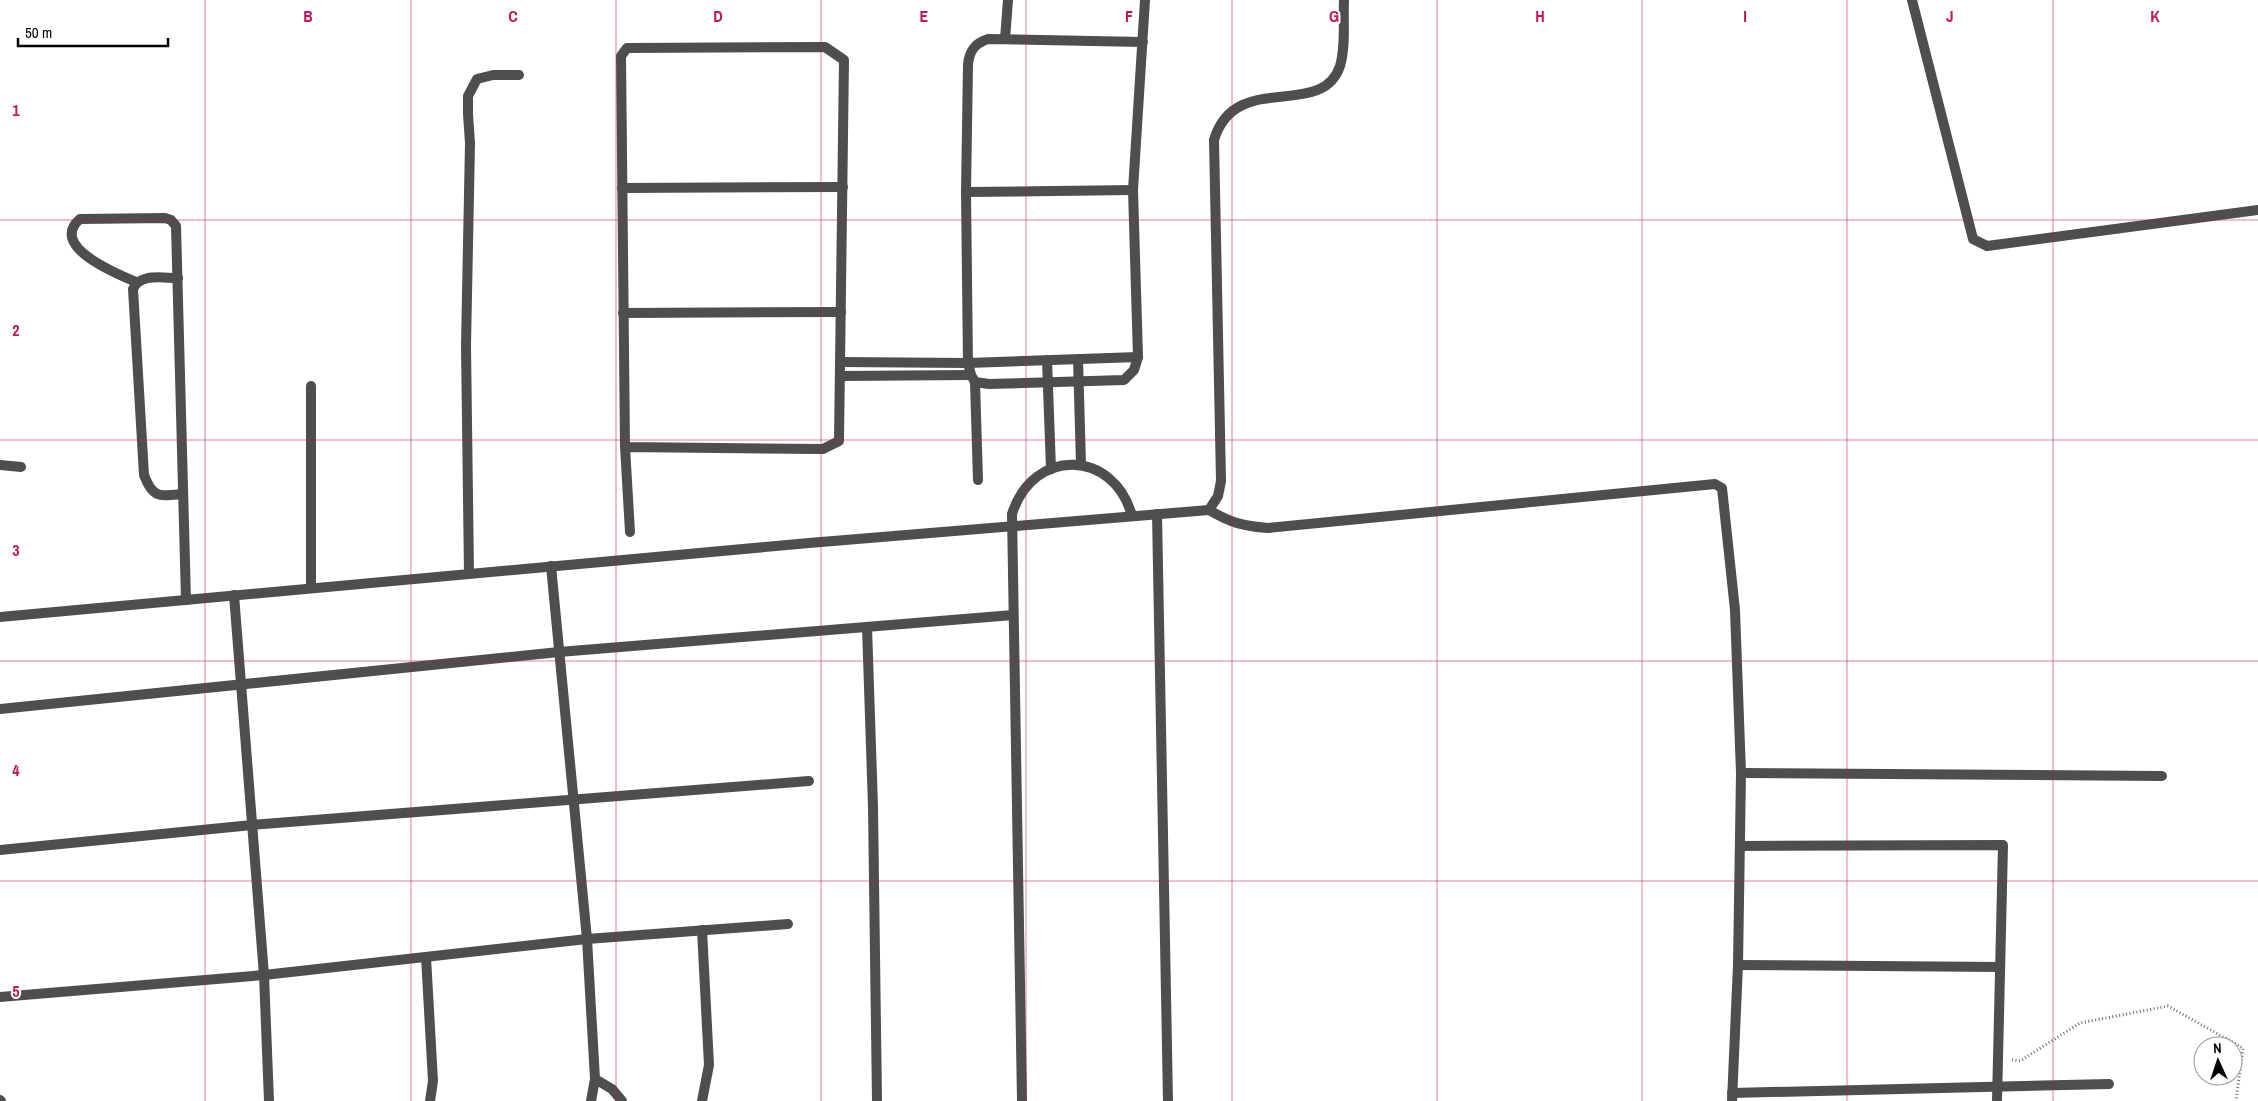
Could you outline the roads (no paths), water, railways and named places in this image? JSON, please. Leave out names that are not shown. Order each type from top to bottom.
[{"type":"street","points":[[1005,39],[1008,0]]},
{"type":"street","points":[[841,376],[973,378],[989,384],[1124,380],[1134,370],[1138,357],[1133,190],[1145,0]]},
{"type":"street","points":[[1209,510],[1218,496],[1221,481],[1214,140],[1222,120],[1236,107],[1254,100],[1315,91],[1330,82],[1340,67],[1342,58],[1344,0]]},
{"type":"street","points":[[1912,0],[1973,239],[1987,246],[2258,210]]},
{"type":"street","points":[[978,480],[973,378],[968,363],[966,192],[968,58],[974,46],[980,41],[988,39],[1142,42]]},
{"type":"street","points":[[625,447],[823,449],[839,441],[844,60],[825,47],[627,48],[621,56],[625,447],[630,532]]},
{"type":"street","points":[[469,574],[466,346],[470,143],[468,96],[477,79],[493,74],[519,75]]},
{"type":"street","points":[[622,188],[843,187]]},
{"type":"street","points":[[966,192],[1133,190]]},
{"type":"street","points":[[136,282],[98,265],[74,243],[71,236],[73,224],[80,219],[165,218],[171,220],[176,226],[186,600]]},
{"type":"street","points":[[178,278],[143,278],[136,282],[134,290],[144,475],[150,489],[160,496],[183,494]]},
{"type":"street","points":[[623,313],[842,312]]},
{"type":"street","points":[[841,362],[968,363],[1138,357]]},
{"type":"street","points":[[1078,359],[1082,466]]},
{"type":"street","points":[[1047,360],[1051,469]]},
{"type":"street","points":[[311,386],[311,588]]},
{"type":"street","points":[[0,464],[21,467]]},
{"type":"street","points":[[1022,1101],[1012,514],[1022,491],[1035,478],[1061,466],[1082,466],[1102,473],[1111,479],[1125,496],[1132,516]]},
{"type":"street","points":[[0,617],[551,566],[1157,514],[1209,510],[1231,523],[1268,528],[1715,484],[1722,488],[1724,497],[1735,610],[1741,773],[1738,966],[1732,1097],[1998,1085],[2109,1084]]},
{"type":"street","points":[[1157,514],[1168,1101]]},
{"type":"street","points":[[551,566],[587,939],[595,1079],[591,1101]]},
{"type":"street","points":[[234,595],[264,976],[269,1101]]},
{"type":"street","points":[[0,709],[559,652],[1014,615]]},
{"type":"street","points":[[867,627],[873,807],[877,1101]]},
{"type":"street","points":[[1741,773],[2162,776]]},
{"type":"street","points":[[0,850],[252,825],[809,781]]},
{"type":"street","points":[[1741,846],[2003,845],[1997,1101]]},
{"type":"street","points":[[0,998],[264,976],[587,939],[788,924]]},
{"type":"street","points":[[702,930],[709,1065],[702,1101]]},
{"type":"street","points":[[426,957],[433,1081],[430,1101]]},
{"type":"street","points":[[1738,966],[2000,967]]},
{"type":"street","points":[[595,1079],[612,1089],[622,1101]]}]
